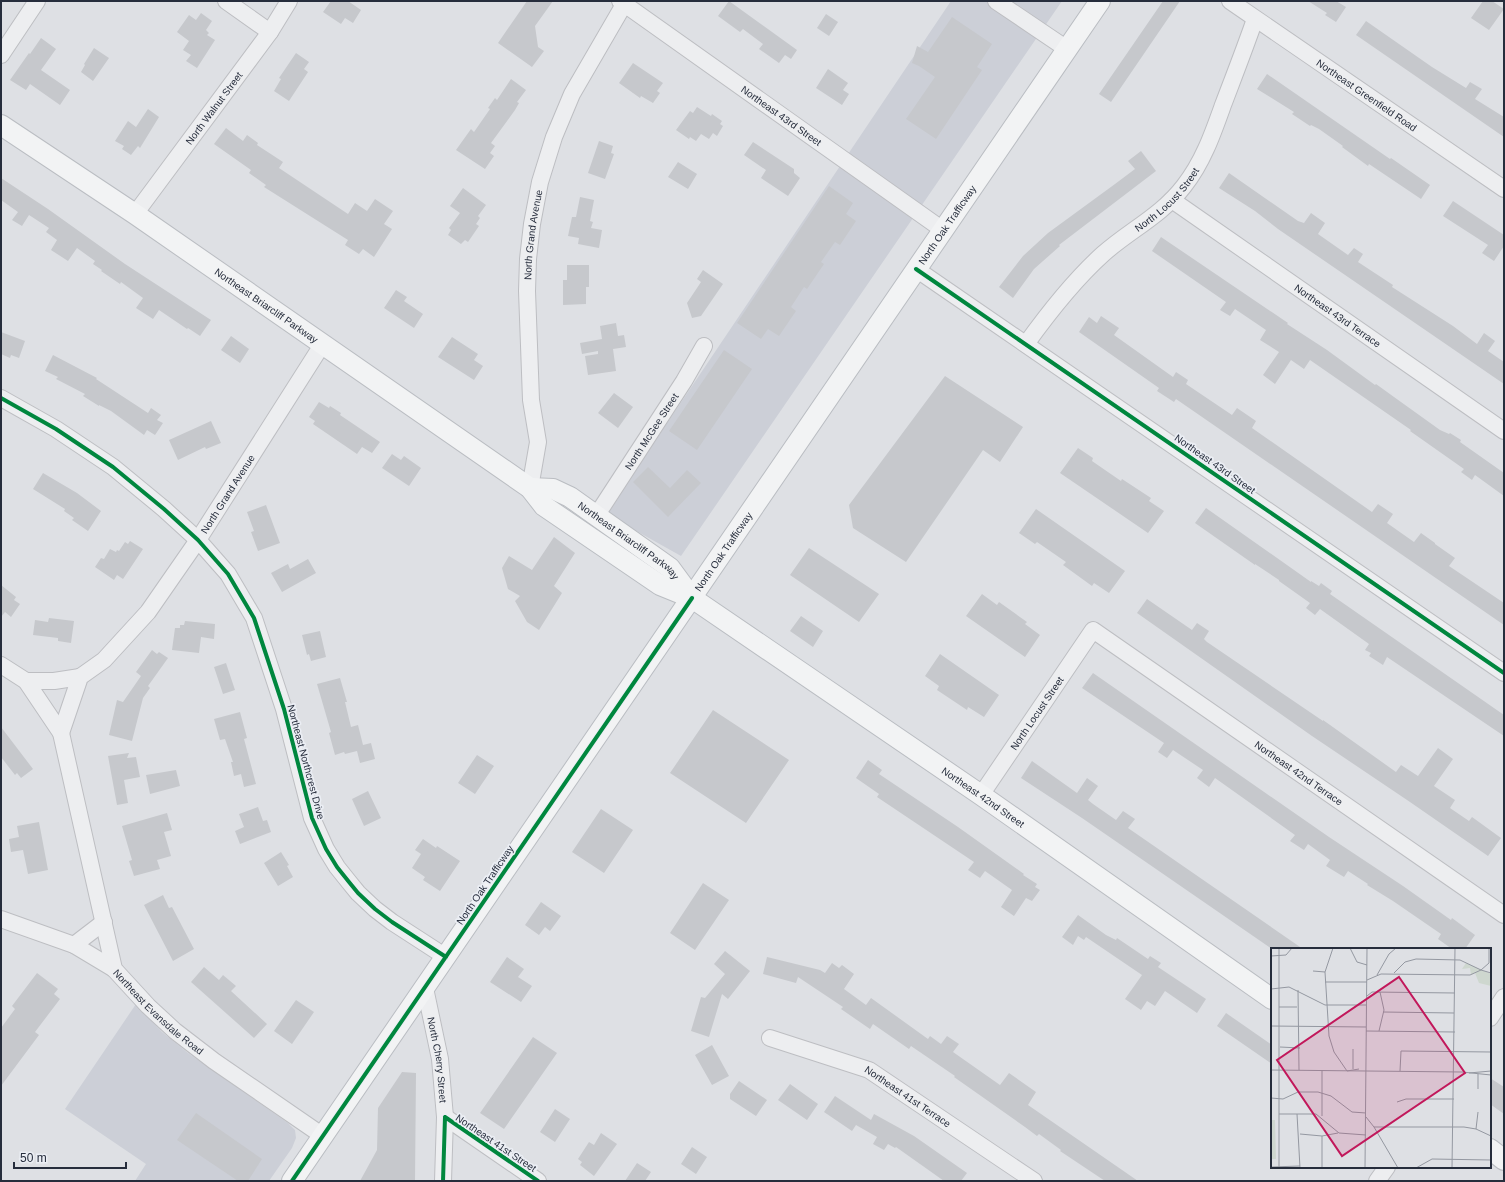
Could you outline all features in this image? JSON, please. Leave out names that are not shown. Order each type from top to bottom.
[{"type":"main road","name":"North Oak Trafficway","points":[[292,1181],[1100,1]]},
{"type":"main road","name":"Northeast Briarcliff Parkway","points":[[1,125],[135,214],[530,488],[544,506],[660,585],[692,598]]},
{"type":"main road","name":"Northeast Briarcliff Parkway","points":[[530,488],[553,489],[570,497],[670,568],[692,598]]},
{"type":"main road","name":"Northeast 42nd Street","points":[[692,598],[981,795],[1271,998]]},
{"type":"main road","points":[[1491,1150],[1504,1160]]},
{"type":"street","points":[[1,55],[37,1]]},
{"type":"street","points":[[226,1],[270,32]]},
{"type":"street","name":"North Walnut Street","points":[[135,214],[270,32],[289,1]]},
{"type":"street","points":[[996,1],[1067,49]]},
{"type":"street","name":"Northeast Greenfield Road","points":[[1230,1],[1504,188]]},
{"type":"street","name":"Northeast 43rd Street","points":[[624,2],[943,230]]},
{"type":"street","name":"North Grand Avenue","points":[[530,488],[538,442],[531,400],[527,283],[532,224],[539,189],[554,137],[566,108],[572,94],[624,2]]},
{"type":"street","name":"North Locust Street","points":[[1026,344],[1051,309],[1075,280],[1122,238],[1154,217],[1172,200],[1188,181],[1204,154],[1255,19]]},
{"type":"street","name":"Northeast 43rd Terrace","points":[[1172,200],[1504,430]]},
{"type":"street","name":"Northeast 43rd Street","points":[[916,269],[1504,673]]},
{"type":"street","name":"North Grand Avenue","points":[[80,677],[104,660],[148,612],[198,540],[322,345]]},
{"type":"street","name":"North McGee Street","points":[[595,515],[602,507],[680,388],[704,346]]},
{"type":"street","name":"Northeast Northcrest Drive","points":[[1,398],[56,428],[113,467],[164,508],[198,540],[228,574],[254,618],[284,709],[312,818],[337,868],[375,909],[392,922],[446,957]]},
{"type":"street","name":"North Locust Street","points":[[981,795],[1093,630]]},
{"type":"street","name":"Northeast 42nd Terrace","points":[[1093,630],[1504,915]]},
{"type":"street","points":[[1,665],[26,681],[61,733]]},
{"type":"street","points":[[26,681],[54,681],[80,677],[61,733]]},
{"type":"street","name":"Northeast Evansdale Road","points":[[61,733],[114,969],[148,1006],[174,1031],[323,1136]]},
{"type":"street","points":[[1,919],[74,945],[114,969]]},
{"type":"street","points":[[74,945],[104,922]]},
{"type":"street","name":"North Cherry Street","points":[[425,988],[440,1059],[445,1118],[443,1181]]},
{"type":"street","points":[[1491,1016],[1504,997]]},
{"type":"street","name":"Northeast 41st Terrace","points":[[770,1038],[869,1070],[1034,1181]]},
{"type":"street","name":"Northeast 41st Street","points":[[445,1118],[538,1181]]},
{"type":"street","points":[[1377,1181],[1386,1168]]},
{"type":"shaded area","points":[[951,1],[1062,1],[681,556],[606,514]]},
{"type":"shaded area","points":[[136,1004],[162,1032],[188,1053],[288,1123],[295,1130],[296,1138],[292,1148],[269,1181],[135,1181],[146,1164],[65,1109]]},
{"type":"building","points":[[331,1],[348,1],[361,10],[353,23],[345,18],[341,24],[323,12]]},
{"type":"building","points":[[527,1],[553,1],[535,26],[538,47],[544,51],[532,67],[498,43]]},
{"type":"building","points":[[729,1],[797,50],[791,59],[785,55],[779,63],[759,49],[763,44],[743,29],[740,32],[718,16]]},
{"type":"building","points":[[1163,1],[1180,1],[1111,102],[1099,94]]},
{"type":"building","points":[[1308,1],[1336,1],[1346,7],[1336,22],[1325,15],[1327,13]]},
{"type":"building","points":[[1483,1],[1492,1],[1504,9],[1489,30],[1471,18]]},
{"type":"building","points":[[201,13],[212,21],[206,30],[209,33],[207,35],[215,40],[197,68],[186,61],[191,55],[183,50],[189,41],[177,32],[189,15],[196,20]]},
{"type":"building","points":[[826,14],[838,22],[829,36],[817,28]]},
{"type":"building","points":[[952,17],[992,44],[977,67],[982,70],[936,139],[906,119],[935,77],[912,63],[917,46],[928,52]]},
{"type":"building","points":[[1366,21],[1432,67],[1466,88],[1470,82],[1482,89],[1475,99],[1504,117],[1504,137],[1356,35]]},
{"type":"building","points":[[41,38],[56,49],[41,70],[70,90],[60,105],[30,84],[26,90],[10,80]]},
{"type":"building","points":[[94,48],[109,58],[93,81],[81,72]]},
{"type":"building","points":[[296,53],[309,62],[304,69],[308,72],[289,101],[274,91],[281,79],[279,78]]},
{"type":"building","points":[[633,63],[663,83],[657,91],[660,93],[653,103],[641,96],[640,98],[619,83]]},
{"type":"building","points":[[828,69],[848,83],[843,90],[849,94],[842,105],[816,88]]},
{"type":"building","points":[[1267,74],[1430,185],[1421,199],[1369,164],[1368,166],[1319,129],[1311,125],[1310,126],[1292,114],[1294,112],[1257,89]]},
{"type":"building","points":[[511,79],[526,90],[517,102],[519,103],[515,110],[491,143],[495,146],[490,153],[494,156],[485,169],[456,150],[471,129],[474,132],[490,109],[488,108],[495,98],[497,100]]},
{"type":"building","points":[[697,107],[711,116],[712,114],[722,121],[720,124],[723,126],[717,136],[713,133],[709,139],[701,134],[696,141],[690,137],[689,139],[676,130],[690,111],[693,113]]},
{"type":"building","points":[[148,109],[159,117],[140,148],[138,146],[131,155],[122,149],[124,146],[115,141],[128,121],[136,127]]},
{"type":"building","points":[[226,128],[243,141],[247,135],[258,143],[257,145],[283,162],[279,168],[348,214],[355,203],[367,211],[375,199],[393,211],[384,224],[392,229],[374,257],[363,249],[359,254],[345,245],[348,240],[264,187],[266,185],[249,173],[251,170],[214,144]]},
{"type":"building","points":[[599,141],[613,146],[611,153],[614,154],[605,179],[588,173]]},
{"type":"building","points":[[753,142],[794,169],[794,173],[800,178],[788,196],[761,178],[766,170],[744,155]]},
{"type":"building","points":[[1141,151],[1156,171],[1059,245],[1060,246],[1034,269],[1013,298],[999,287],[1023,256],[1048,233],[1135,169],[1128,161]]},
{"type":"building","points":[[678,162],[697,174],[688,189],[668,177]]},
{"type":"building","points":[[1229,173],[1298,221],[1304,223],[1311,213],[1325,223],[1318,234],[1348,255],[1354,248],[1363,254],[1358,262],[1393,285],[1392,287],[1453,326],[1477,344],[1484,333],[1495,341],[1488,351],[1504,362],[1504,384],[1278,229],[1255,211],[1219,188]]},
{"type":"building","points":[[1,178],[48,209],[125,264],[211,320],[200,336],[159,310],[153,319],[136,308],[143,298],[121,282],[120,284],[101,271],[102,270],[93,264],[95,261],[77,248],[68,261],[51,250],[57,240],[46,232],[49,228],[29,215],[22,226],[12,220],[18,212],[1,200]]},
{"type":"building","points":[[829,186],[853,203],[846,214],[856,221],[840,245],[835,242],[821,262],[824,264],[807,289],[804,287],[791,307],[796,311],[779,336],[768,329],[761,339],[737,323]]},
{"type":"building","points":[[463,188],[486,205],[478,216],[480,218],[476,224],[479,226],[468,242],[465,240],[461,244],[448,235],[451,230],[449,228],[460,213],[450,206]]},
{"type":"building","points":[[580,197],[594,200],[590,221],[593,222],[591,228],[602,230],[599,248],[578,244],[579,238],[568,236],[572,217],[576,217]]},
{"type":"building","points":[[1453,201],[1504,235],[1504,246],[1494,261],[1482,253],[1488,245],[1443,216]]},
{"type":"building","points":[[1161,237],[1288,323],[1287,324],[1327,350],[1440,430],[1449,434],[1450,433],[1461,440],[1460,442],[1504,473],[1504,496],[1475,475],[1472,480],[1461,472],[1464,469],[1410,431],[1411,430],[1310,360],[1304,369],[1291,360],[1275,384],[1263,375],[1279,352],[1260,340],[1266,330],[1235,309],[1230,316],[1220,310],[1226,302],[1152,251]]},
{"type":"building","points":[[567,265],[589,265],[589,287],[586,287],[586,304],[563,305],[563,280],[567,280]]},
{"type":"building","points":[[703,270],[723,284],[701,316],[692,318],[687,303],[701,282],[697,279]]},
{"type":"building","points":[[396,290],[407,297],[404,301],[423,314],[414,328],[384,308]]},
{"type":"building","points":[[1101,316],[1119,328],[1114,335],[1173,377],[1176,372],[1188,380],[1186,384],[1232,415],[1237,408],[1256,421],[1252,428],[1372,512],[1378,504],[1393,514],[1387,523],[1414,542],[1421,533],[1455,558],[1449,566],[1504,603],[1504,625],[1176,399],[1174,402],[1157,391],[1159,388],[1079,332],[1089,317],[1097,323]]},
{"type":"building","points":[[616,323],[618,336],[624,335],[626,347],[613,349],[616,371],[588,375],[585,356],[598,354],[598,351],[582,354],[580,343],[602,339],[600,326]]},
{"type":"building","points":[[1,332],[25,341],[19,358],[11,355],[10,358],[1,354]]},
{"type":"building","points":[[231,336],[249,349],[240,363],[221,350]]},
{"type":"building","points":[[452,337],[478,354],[474,360],[483,366],[474,380],[438,357]]},
{"type":"building","points":[[724,350],[752,369],[697,450],[669,431]]},
{"type":"building","points":[[53,355],[97,378],[96,379],[148,413],[151,408],[161,415],[157,420],[163,423],[155,435],[147,430],[144,435],[111,411],[99,406],[83,396],[85,394],[56,379],[58,377],[45,371]]},
{"type":"building","points":[[945,376],[1023,427],[1000,462],[983,450],[906,562],[853,528],[849,505]]},
{"type":"building","points":[[614,393],[633,407],[618,428],[598,413]]},
{"type":"building","points":[[319,402],[329,408],[330,406],[341,413],[340,415],[380,442],[372,453],[362,447],[357,454],[313,424],[315,421],[309,417]]},
{"type":"building","points":[[211,421],[221,443],[206,449],[205,447],[178,460],[169,440]]},
{"type":"building","points":[[1078,448],[1093,458],[1092,461],[1121,481],[1122,479],[1151,498],[1149,501],[1164,511],[1148,533],[1060,473]]},
{"type":"building","points":[[392,454],[401,460],[404,456],[421,468],[409,486],[382,468]]},
{"type":"building","points":[[648,467],[670,488],[687,470],[701,483],[668,517],[633,482]]},
{"type":"building","points":[[43,473],[77,493],[101,511],[88,531],[72,520],[74,518],[64,511],[65,509],[33,489]]},
{"type":"building","points":[[266,505],[280,543],[258,551],[251,532],[254,531],[247,512]]},
{"type":"building","points":[[1206,508],[1311,582],[1319,586],[1321,583],[1332,591],[1330,594],[1504,715],[1504,736],[1387,657],[1383,665],[1369,656],[1371,653],[1365,650],[1369,644],[1320,609],[1315,615],[1306,608],[1310,603],[1195,523]]},
{"type":"building","points":[[1036,509],[1125,571],[1109,593],[1094,583],[1092,586],[1063,565],[1066,562],[1037,542],[1035,544],[1019,533]]},
{"type":"building","points":[[554,537],[575,553],[554,586],[562,593],[539,630],[527,622],[515,601],[520,596],[508,589],[502,568],[509,556],[532,570]]},
{"type":"building","points":[[130,541],[143,549],[123,579],[117,575],[114,580],[95,567],[101,558],[104,559],[110,549],[116,552],[117,550],[119,551],[125,542],[128,544]]},
{"type":"building","points":[[809,548],[879,594],[859,622],[790,575]]},
{"type":"building","points":[[308,559],[316,573],[282,592],[271,573],[288,564],[290,569]]},
{"type":"building","points":[[1,585],[16,597],[14,600],[20,604],[11,617],[5,612],[1,617]]},
{"type":"building","points":[[982,594],[997,605],[999,602],[1027,622],[1025,624],[1040,635],[1025,657],[966,616]]},
{"type":"building","points":[[1147,599],[1192,630],[1197,623],[1209,631],[1204,639],[1207,642],[1323,720],[1396,772],[1401,765],[1418,776],[1438,748],[1453,759],[1434,786],[1455,800],[1450,808],[1469,821],[1472,817],[1501,838],[1488,856],[1312,736],[1137,613]]},
{"type":"building","points":[[801,616],[823,631],[813,647],[790,631]]},
{"type":"building","points":[[49,618],[74,621],[71,643],[58,641],[58,638],[33,635],[35,620],[48,622]]},
{"type":"building","points":[[185,621],[215,624],[214,639],[201,637],[199,653],[172,650],[175,628],[180,628],[180,625],[184,625]]},
{"type":"building","points":[[320,631],[326,657],[311,661],[309,654],[307,655],[302,635]]},
{"type":"building","points":[[152,650],[157,654],[159,652],[168,658],[148,686],[150,688],[143,698],[132,741],[109,735],[117,700],[123,702],[141,676],[136,672]]},
{"type":"building","points":[[940,654],[999,695],[984,717],[968,707],[967,710],[937,690],[939,686],[925,676]]},
{"type":"building","points":[[226,663],[235,690],[223,694],[214,667]]},
{"type":"building","points":[[1093,673],[1329,837],[1451,920],[1452,918],[1475,935],[1466,948],[1451,948],[1438,939],[1441,934],[1367,885],[1368,884],[1348,871],[1344,877],[1326,866],[1330,860],[1308,844],[1304,850],[1290,841],[1295,835],[1215,778],[1209,787],[1197,778],[1203,770],[1173,750],[1167,758],[1158,752],[1164,743],[1082,688]]},
{"type":"building","points":[[340,678],[347,702],[345,702],[351,727],[358,725],[363,745],[371,743],[375,759],[360,763],[357,751],[345,754],[344,752],[335,755],[329,733],[331,732],[317,684]]},
{"type":"building","points":[[713,710],[789,760],[746,823],[670,773]]},
{"type":"building","points":[[240,712],[247,738],[244,739],[256,784],[244,787],[241,774],[234,776],[231,762],[233,762],[225,739],[220,740],[214,719]]},
{"type":"building","points":[[1,727],[33,769],[21,778],[17,773],[15,775],[1,757]]},
{"type":"building","points":[[129,753],[127,758],[136,757],[140,777],[124,780],[128,803],[117,805],[108,756]]},
{"type":"building","points":[[477,755],[494,766],[475,794],[458,783]]},
{"type":"building","points":[[868,760],[882,770],[879,774],[958,827],[1037,884],[1035,887],[1040,890],[1032,901],[1026,898],[1014,916],[1001,907],[1012,890],[985,871],[980,878],[968,870],[974,862],[877,797],[879,794],[856,778]]},
{"type":"building","points":[[1032,761],[1077,793],[1087,778],[1098,786],[1088,800],[1093,804],[1116,820],[1123,811],[1135,819],[1128,828],[1302,948],[1271,948],[1082,818],[1021,778]]},
{"type":"building","points":[[176,770],[180,786],[150,794],[146,775]]},
{"type":"building","points":[[368,791],[381,818],[364,826],[352,799]]},
{"type":"building","points":[[258,807],[263,821],[267,820],[271,832],[240,844],[235,831],[244,827],[239,814]]},
{"type":"building","points":[[601,809],[633,830],[604,873],[572,852]]},
{"type":"building","points":[[167,813],[172,830],[164,832],[171,856],[157,860],[160,869],[134,876],[129,861],[132,860],[122,826]]},
{"type":"building","points":[[39,822],[48,870],[28,874],[23,850],[11,852],[9,839],[19,837],[17,826]]},
{"type":"building","points":[[423,839],[460,861],[440,891],[423,880],[425,877],[412,868],[421,854],[415,850]]},
{"type":"building","points":[[281,852],[289,865],[287,866],[293,877],[278,886],[264,863]]},
{"type":"building","points":[[703,883],[729,900],[695,950],[670,933]]},
{"type":"building","points":[[163,895],[169,908],[172,907],[194,949],[173,961],[144,905]]},
{"type":"building","points":[[541,902],[561,916],[550,931],[545,927],[539,935],[525,925]]},
{"type":"building","points":[[1078,915],[1106,935],[1116,940],[1117,938],[1148,959],[1150,956],[1161,963],[1158,967],[1206,999],[1197,1013],[1165,991],[1155,1006],[1147,1001],[1141,1010],[1125,999],[1142,975],[1086,937],[1084,940],[1078,936],[1073,945],[1062,937]]},
{"type":"building","points":[[725,951],[750,971],[728,999],[722,994],[709,1037],[691,1031],[701,997],[705,998],[725,974],[714,964]]},
{"type":"building","points":[[507,957],[524,969],[518,977],[532,986],[521,1002],[490,982]]},
{"type":"building","points":[[767,957],[820,970],[825,973],[832,963],[839,968],[842,965],[854,974],[844,989],[866,1005],[871,998],[928,1039],[930,1036],[941,1044],[947,1036],[959,1044],[953,1052],[1000,1085],[1009,1073],[1036,1092],[1028,1105],[1138,1181],[1105,1181],[1060,1151],[1061,1150],[1039,1134],[1037,1136],[911,1046],[909,1049],[873,1024],[870,1029],[841,1009],[843,1007],[798,977],[796,983],[763,974]]},
{"type":"building","points":[[204,967],[219,980],[223,975],[236,986],[231,991],[267,1024],[254,1038],[191,982]]},
{"type":"building","points":[[37,973],[58,989],[54,994],[60,999],[35,1032],[39,1035],[1,1086],[1,1028],[15,1009],[12,1006]]},
{"type":"building","points":[[296,1000],[314,1012],[292,1044],[274,1031]]},
{"type":"building","points":[[1226,1013],[1271,1044],[1271,1063],[1217,1026]]},
{"type":"building","points":[[533,1037],[557,1053],[504,1129],[480,1113]]},
{"type":"building","points":[[712,1045],[729,1076],[712,1085],[695,1055]]},
{"type":"building","points":[[402,1072],[416,1073],[415,1181],[360,1181],[377,1150],[378,1108]]},
{"type":"building","points":[[1491,1079],[1504,1087],[1504,1114],[1491,1105]]},
{"type":"building","points":[[739,1081],[767,1100],[756,1116],[730,1099],[730,1094]]},
{"type":"building","points":[[790,1084],[818,1104],[807,1120],[778,1100]]},
{"type":"building","points":[[835,1096],[871,1120],[874,1114],[914,1136],[967,1173],[961,1181],[944,1181],[896,1147],[895,1148],[888,1144],[884,1150],[873,1144],[877,1137],[856,1125],[852,1131],[824,1112]]},
{"type":"building","points":[[555,1109],[570,1119],[555,1142],[540,1132]]},
{"type":"building","points":[[196,1113],[262,1159],[248,1181],[238,1181],[177,1140]]},
{"type":"building","points":[[601,1133],[617,1144],[594,1176],[580,1165],[582,1162],[578,1159],[589,1142],[594,1145]]},
{"type":"building","points":[[692,1147],[707,1157],[696,1174],[681,1164]]},
{"type":"building","points":[[637,1163],[651,1172],[645,1181],[625,1181]]},
{"type":"cycle path","points":[[916,269],[1504,673]]},
{"type":"cycle path","points":[[1,398],[56,429],[113,467],[164,509],[198,540],[228,574],[254,618],[284,709],[312,818],[326,849],[337,867],[349,882],[375,909],[392,922],[446,957]]},
{"type":"cycle path","points":[[292,1181],[692,598]]},
{"type":"cycle path","points":[[445,1117],[538,1181]]},
{"type":"cycle path","points":[[443,1181],[445,1117]]}]
